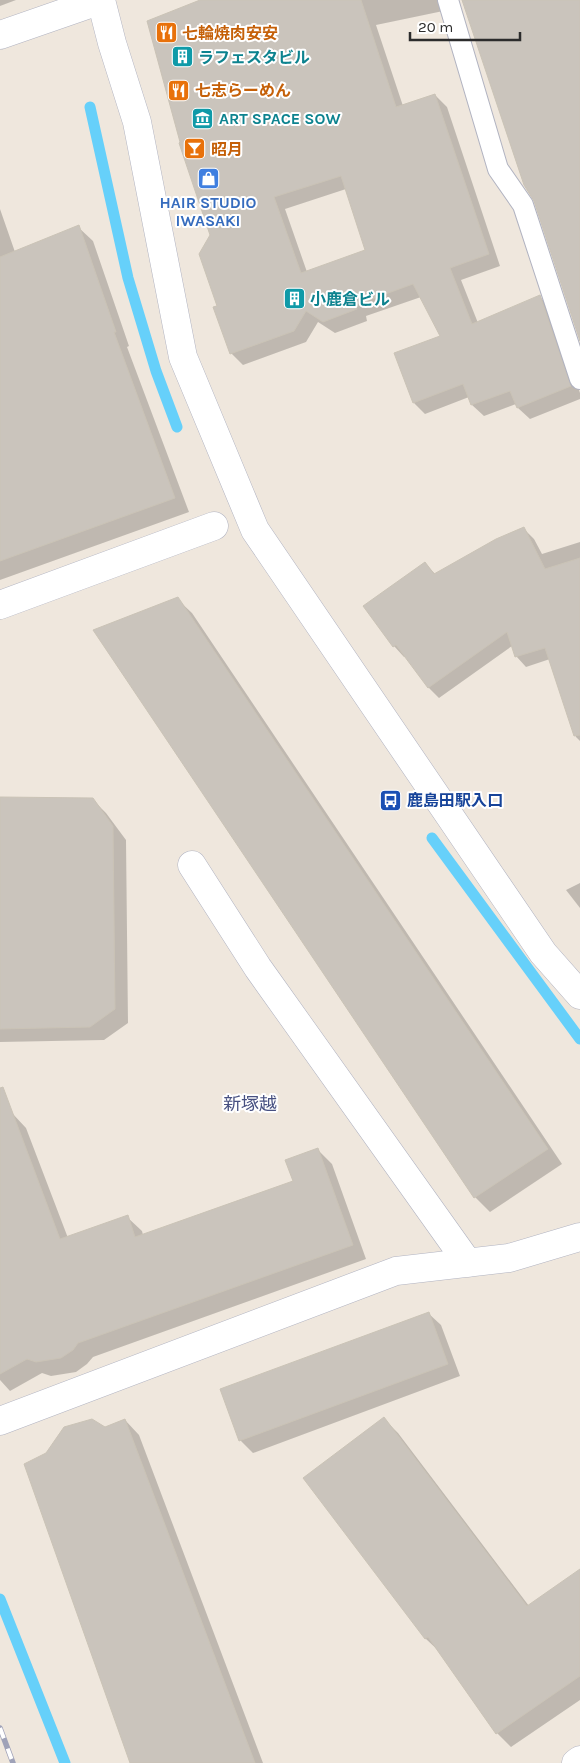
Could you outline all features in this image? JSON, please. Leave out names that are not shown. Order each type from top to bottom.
[{"type":"street","points":[[0,35],[101,0],[112,43],[137,122],[183,357],[256,530],[543,953],[580,995]]},
{"type":"street","points":[[0,605],[214,526]]},
{"type":"street","points":[[192,865],[258,968],[468,1262]]},
{"type":"street","points":[[0,1420],[396,1270],[509,1258],[580,1237]]},
{"type":"street","points":[[576,1763],[580,1760]]},
{"type":"lane","points":[[448,0],[498,169],[523,206],[580,379]]},
{"type":"building","points":[[200,0],[361,0],[396,107],[435,94],[489,254],[450,268],[472,324],[540,295],[571,386],[517,408],[510,391],[471,405],[463,384],[413,403],[394,353],[440,336],[413,284],[355,305],[357,309],[323,322],[306,311],[294,331],[230,354],[213,307],[217,306],[199,254],[210,235],[179,143],[147,21]],"holes":[[[341,176],[365,250],[301,273],[274,197]]]},
{"type":"building","points":[[462,0],[580,0],[580,341],[534,201],[524,185]]},
{"type":"building","points":[[79,225],[116,332],[114,332],[175,498],[0,561],[0,257]]},
{"type":"building","points":[[524,527],[545,569],[580,558],[580,735],[574,736],[545,648],[515,657],[507,632],[428,688],[396,645],[393,647],[363,606],[425,562],[434,574],[496,539]]},
{"type":"building","points":[[178,597],[548,1149],[474,1198],[93,630]]},
{"type":"building","points":[[0,797],[93,798],[113,826],[115,1009],[90,1027],[0,1029]]},
{"type":"building","points":[[3,1087],[60,1239],[128,1215],[135,1237],[293,1181],[285,1160],[318,1148],[353,1245],[78,1343],[73,1350],[61,1358],[36,1362],[27,1359],[0,1374],[0,1088]]},
{"type":"building","points":[[429,1312],[448,1364],[239,1441],[220,1389]]},
{"type":"building","points":[[384,1417],[527,1606],[580,1569],[580,1676],[496,1734],[428,1637],[425,1639],[303,1478]]},
{"type":"building","points":[[92,1419],[105,1427],[125,1419],[255,1763],[130,1763],[24,1464],[46,1453],[64,1427]]},
{"type":"waterway","points":[[90,107],[128,278],[156,371],[177,427]]},
{"type":"waterway","points":[[432,838],[580,1039]]},
{"type":"waterway","points":[[0,1599],[65,1763]]},
{"type":"railway","points":[[0,1728],[13,1763]]},
{"type":"place","name":"七輪焼肉安安","points":[[166,33]]},
{"type":"place","name":"ラフェスタビル","points":[[182,57]]},
{"type":"place","name":"七志らーめん","points":[[179,90]]},
{"type":"place","name":"ART SPACE SOW","points":[[203,118]]},
{"type":"place","name":"昭月","points":[[195,149]]},
{"type":"place","name":"HAIR STUDIO IWASAKI","points":[[208,178]]},
{"type":"place","name":"小鹿倉ビル","points":[[294,299]]},
{"type":"place","name":"鹿島田駅入口","points":[[391,800]]},
{"type":"district","name":"新塚越","points":[[250,1104]]}]
